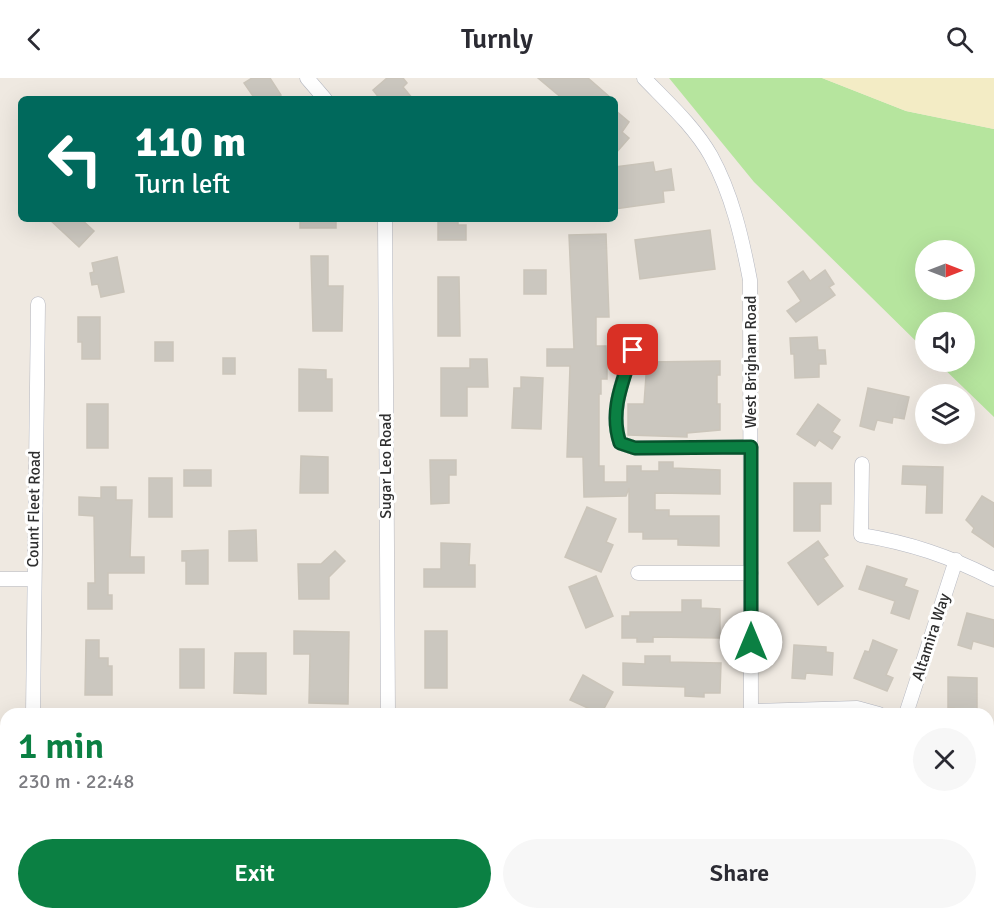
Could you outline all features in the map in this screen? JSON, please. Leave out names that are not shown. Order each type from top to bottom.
[{"type":"street","points":[[307,78],[322,96]]},
{"type":"street","name":"West Brigham Road","points":[[644,78],[686,122],[710,156],[729,197],[743,238],[750,280],[751,708]]},
{"type":"street","name":"Sugar Leo Road","points":[[385,222],[388,708]]},
{"type":"street","name":"Count Fleet Road","points":[[33,708],[38,304]]},
{"type":"street","points":[[633,350],[617,403],[615,428],[620,443],[635,448],[751,447]]},
{"type":"street","points":[[862,464],[861,535],[906,542],[956,560],[994,579]]},
{"type":"street","name":"Altamira Way","points":[[908,708],[956,560]]},
{"type":"street","points":[[638,573],[751,573]]},
{"type":"street","points":[[0,579],[33,579]]},
{"type":"green space","points":[[669,78],[822,78],[906,111],[994,129],[994,417],[975,399],[975,384],[960,384],[947,372],[975,372],[975,312],[915,312],[915,340],[754,182]]},
{"type":"sand","points":[[822,78],[994,78],[994,129],[906,111]]},
{"type":"building","points":[[252,78],[270,78],[281,95],[253,96],[244,83]]},
{"type":"building","points":[[387,78],[403,78],[407,83],[403,87],[410,96],[378,96],[373,90]]},
{"type":"building","points":[[538,78],[588,78],[609,96],[559,96]]},
{"type":"building","points":[[618,113],[629,122],[622,132],[629,138],[618,151]]},
{"type":"building","points":[[653,162],[655,172],[671,169],[674,190],[663,191],[664,202],[618,209],[618,167]]},
{"type":"building","points":[[52,222],[84,222],[94,231],[79,247]]},
{"type":"building","points":[[300,222],[336,222],[336,228],[300,228]]},
{"type":"building","points":[[438,222],[458,222],[458,225],[466,225],[466,240],[438,240]]},
{"type":"building","points":[[710,230],[715,269],[640,279],[635,240]]},
{"type":"building","points":[[606,234],[609,317],[596,317],[596,346],[606,346],[607,366],[607,379],[601,379],[601,394],[599,394],[599,466],[604,466],[604,482],[627,482],[627,466],[641,466],[641,471],[659,471],[659,462],[673,462],[673,468],[720,470],[720,494],[655,493],[655,510],[669,510],[669,516],[719,516],[719,546],[678,545],[678,539],[643,539],[643,532],[629,532],[629,488],[626,496],[584,497],[583,457],[567,457],[570,366],[547,366],[547,349],[574,349],[569,235]]},
{"type":"building","points":[[311,256],[328,256],[328,286],[343,286],[342,331],[313,331]]},
{"type":"building","points":[[117,257],[124,292],[101,297],[98,284],[92,285],[90,273],[94,272],[92,263]]},
{"type":"building","points":[[524,270],[546,270],[546,294],[524,294]]},
{"type":"building","points":[[825,270],[834,284],[829,287],[835,295],[796,322],[787,311],[801,301],[788,282],[803,271],[810,281]]},
{"type":"building","points":[[438,277],[459,277],[460,336],[438,336]]},
{"type":"building","points":[[78,317],[100,317],[100,359],[82,359],[82,342],[78,342]]},
{"type":"building","points":[[817,337],[818,350],[825,350],[826,364],[819,364],[819,377],[795,378],[794,354],[791,354],[790,338]]},
{"type":"building","points":[[155,342],[173,342],[173,361],[155,361]]},
{"type":"building","points":[[223,358],[235,358],[235,374],[223,374]]},
{"type":"building","points":[[470,359],[487,359],[488,387],[467,387],[467,416],[441,416],[441,368],[470,368]]},
{"type":"building","points":[[720,361],[720,375],[717,375],[717,404],[720,404],[720,430],[687,433],[687,437],[628,435],[628,404],[644,404],[647,362]]},
{"type":"building","points":[[299,369],[326,370],[326,379],[332,379],[332,411],[299,411]]},
{"type":"building","points":[[521,377],[543,378],[541,429],[512,428],[514,388],[521,388]]},
{"type":"building","points":[[868,388],[909,397],[904,419],[893,417],[892,423],[877,420],[874,430],[860,426]]},
{"type":"building","points":[[87,404],[108,404],[108,448],[87,448]]},
{"type":"building","points":[[818,404],[840,420],[832,432],[840,437],[832,449],[819,440],[815,446],[797,434]]},
{"type":"building","points":[[301,456],[328,457],[328,493],[300,493]]},
{"type":"building","points":[[430,460],[456,460],[456,475],[449,475],[449,503],[431,504]]},
{"type":"building","points":[[903,466],[943,467],[942,513],[926,513],[927,485],[902,484]]},
{"type":"building","points":[[184,470],[211,470],[211,486],[184,486]]},
{"type":"building","points":[[149,478],[172,478],[172,517],[149,517]]},
{"type":"building","points":[[794,483],[831,483],[831,504],[820,504],[820,531],[794,531]]},
{"type":"building","points":[[101,487],[116,487],[116,500],[132,500],[130,557],[144,557],[144,573],[108,573],[108,595],[112,595],[112,609],[88,609],[88,583],[95,583],[94,516],[79,515],[79,497],[101,498]]},
{"type":"building","points":[[982,496],[994,503],[994,547],[972,532],[974,528],[966,520]]},
{"type":"building","points":[[587,507],[616,519],[606,542],[613,545],[601,572],[565,557]]},
{"type":"building","points":[[256,530],[257,561],[229,561],[229,531]]},
{"type":"building","points":[[818,541],[828,555],[823,558],[843,586],[818,605],[788,563]]},
{"type":"building","points":[[441,543],[470,544],[469,565],[475,565],[475,587],[424,587],[424,569],[441,569]]},
{"type":"building","points":[[208,550],[208,584],[186,584],[186,561],[182,561],[182,551]]},
{"type":"building","points":[[335,551],[345,561],[329,577],[329,599],[299,599],[298,564],[321,564]]},
{"type":"building","points":[[867,566],[907,579],[904,586],[918,591],[909,619],[891,613],[895,601],[859,589]]},
{"type":"building","points":[[596,576],[613,616],[586,628],[569,587]]},
{"type":"building","points":[[682,600],[701,600],[701,608],[720,609],[720,638],[653,637],[653,642],[637,642],[637,638],[622,638],[622,616],[630,616],[630,612],[682,612]]},
{"type":"building","points":[[967,613],[994,620],[994,647],[973,641],[971,649],[958,645]]},
{"type":"building","points":[[294,631],[349,632],[348,704],[309,703],[310,654],[294,654]]},
{"type":"building","points":[[425,631],[447,631],[447,688],[425,688]]},
{"type":"building","points":[[86,640],[99,640],[99,658],[108,658],[108,666],[112,666],[112,695],[85,695]]},
{"type":"building","points":[[873,640],[897,650],[886,675],[893,678],[887,691],[854,678],[865,651],[869,652]]},
{"type":"building","points":[[794,645],[826,647],[826,652],[833,653],[832,675],[806,673],[805,679],[792,678]]},
{"type":"building","points":[[180,649],[204,649],[204,688],[180,688]]},
{"type":"building","points":[[235,653],[266,653],[266,694],[234,693]]},
{"type":"building","points":[[645,656],[670,656],[670,662],[721,663],[720,693],[704,693],[704,697],[685,696],[685,687],[623,685],[623,663],[645,664]]},
{"type":"building","points":[[583,675],[613,692],[604,708],[588,708],[570,700]]},
{"type":"building","points":[[948,677],[977,678],[977,708],[948,708]]},
{"type":"route","points":[[633,350],[617,403],[615,428],[620,443],[635,448],[751,447],[751,642]]}]
